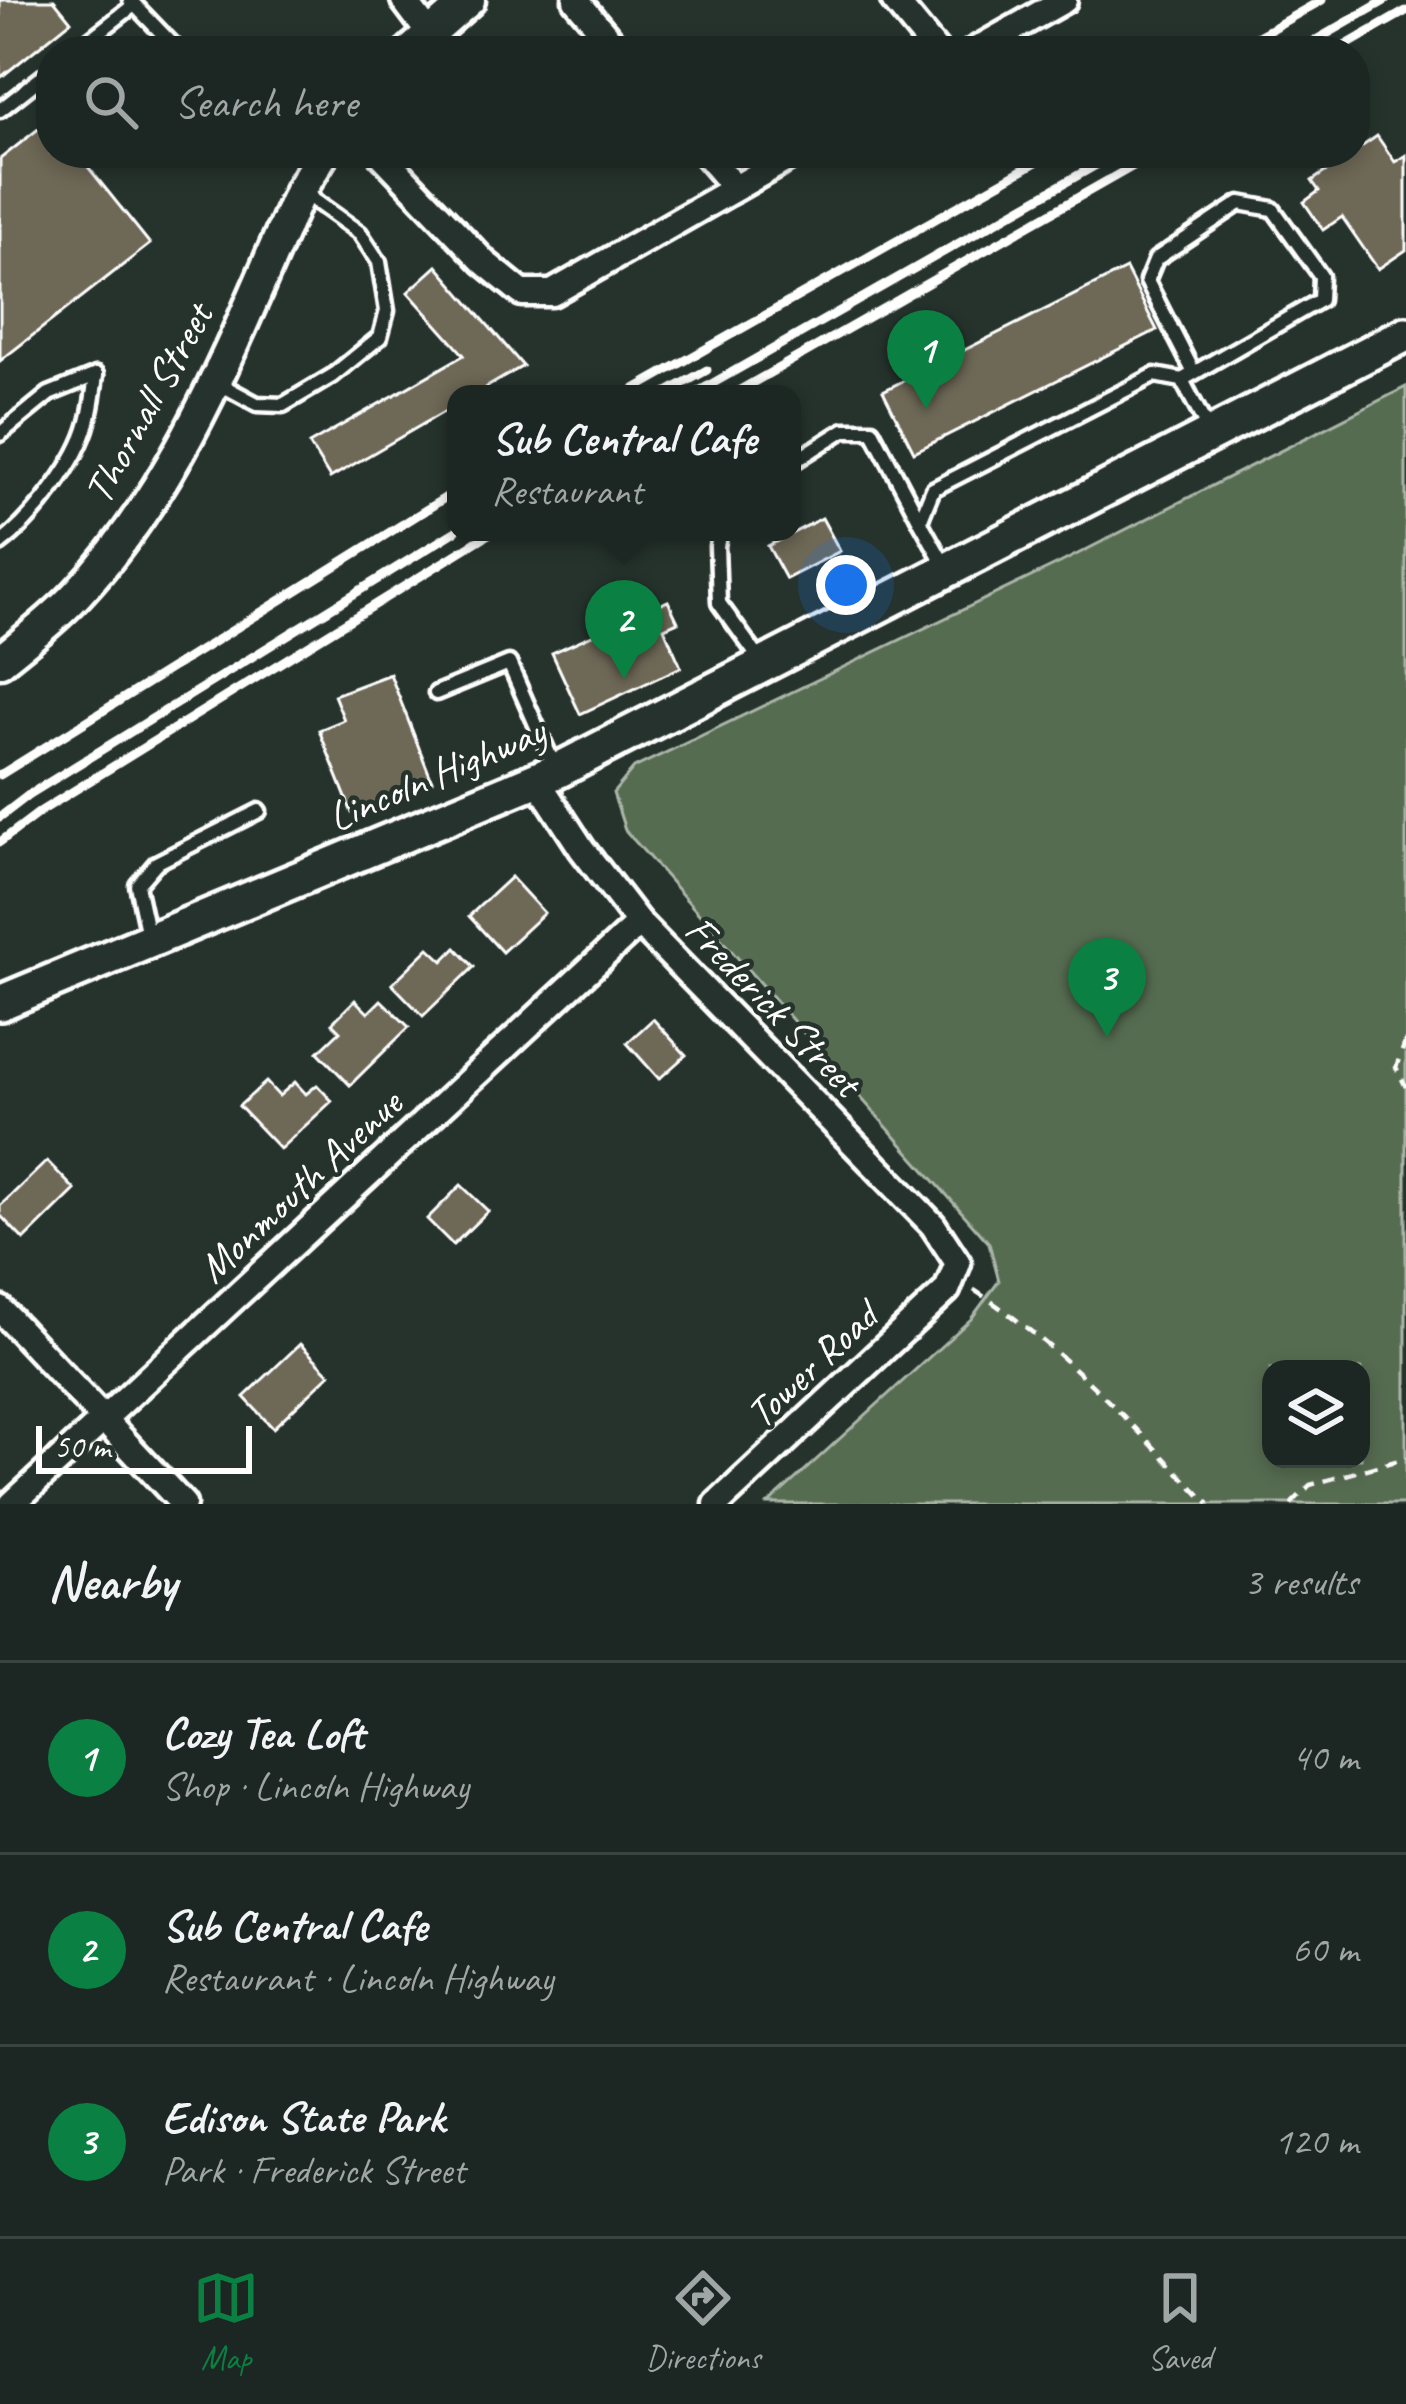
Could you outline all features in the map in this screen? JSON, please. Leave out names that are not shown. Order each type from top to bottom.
[{"type":"main road","name":"Lincoln Highway","points":[[0,1003],[547,776],[1406,334]]},
{"type":"street","points":[[404,0],[418,36]]},
{"type":"street","points":[[427,36],[469,0]]},
{"type":"street","points":[[577,0],[607,36]]},
{"type":"street","points":[[894,0],[924,36]]},
{"type":"street","points":[[1000,36],[1064,0]]},
{"type":"street","name":"Thornall Street","points":[[0,661],[94,575],[148,499],[214,381],[308,168]]},
{"type":"street","points":[[394,168],[484,262],[522,293],[552,293],[770,168]]},
{"type":"street","points":[[718,168],[735,188]]},
{"type":"street","name":"Frederick Street","points":[[547,776],[581,849],[639,923],[933,1225],[958,1263],[955,1278]]},
{"type":"street","name":"Monmouth Avenue","points":[[12,1504],[639,923]]},
{"type":"street","name":"Tower Road","points":[[717,1504],[955,1278]]},
{"type":"street","points":[[0,1309],[183,1504]]},
{"type":"lane","points":[[92,36],[132,2],[165,36]]},
{"type":"lane","points":[[0,110],[36,82]]},
{"type":"lane","points":[[214,381],[257,404],[283,405],[332,376],[380,338],[387,311],[379,262],[311,168]]},
{"type":"lane","points":[[920,521],[933,489],[1155,375],[1188,376],[1320,300],[1321,275],[1273,209],[1240,203],[1156,259],[1148,281],[1188,376],[1210,434]]},
{"type":"lane","points":[[0,434],[49,394],[96,375],[87,427],[58,479],[20,529],[0,544]]},
{"type":"lane","points":[[801,457],[844,430],[872,430],[947,570]]},
{"type":"lane","points":[[718,541],[719,603],[763,663]]},
{"type":"lane","points":[[436,693],[508,662],[547,776]]},
{"type":"lane","points":[[149,941],[137,885],[156,863],[260,811]]},
{"type":"path","points":[[1406,1040],[1396,1067],[1406,1087]]},
{"type":"path","points":[[955,1278],[1012,1315],[1099,1392],[1209,1504]]},
{"type":"path","points":[[1291,1504],[1310,1484],[1406,1458]]},
{"type":"green space","points":[[1406,387],[1406,1504],[768,1504],[971,1319],[999,1281],[989,1243],[625,830],[613,793],[634,768],[1060,563]]},
{"type":"building","points":[[0,0],[54,0],[71,21],[52,36],[36,36],[36,49],[0,78]]},
{"type":"building","points":[[36,131],[36,168],[89,168],[150,244],[0,361],[0,159]]},
{"type":"building","points":[[1377,136],[1395,162],[1406,155],[1406,250],[1378,269],[1342,217],[1323,230],[1304,202],[1319,191],[1312,181],[1331,168],[1370,168],[1370,141]]},
{"type":"building","points":[[437,266],[523,366],[490,385],[447,385],[447,410],[330,478],[309,444],[464,355],[408,292]]},
{"type":"building","points":[[1126,269],[1157,330],[914,452],[883,391]]},
{"type":"building","points":[[822,518],[840,551],[786,579],[768,546],[801,541],[801,529]]},
{"type":"building","points":[[668,601],[678,622],[664,628],[681,667],[580,714],[552,653]]},
{"type":"building","points":[[390,674],[432,781],[352,813],[319,730],[344,720],[334,695]]},
{"type":"building","points":[[511,877],[544,913],[502,952],[469,916]]},
{"type":"building","points":[[429,948],[443,961],[456,948],[474,967],[423,1016],[392,984]]},
{"type":"building","points":[[355,1000],[368,1013],[381,1000],[409,1027],[350,1085],[318,1052],[340,1031],[332,1023]]},
{"type":"building","points":[[653,1019],[686,1055],[659,1079],[627,1043]]},
{"type":"building","points":[[266,1082],[279,1096],[295,1082],[306,1094],[317,1085],[332,1101],[280,1149],[239,1106]]},
{"type":"building","points":[[47,1161],[75,1190],[24,1240],[0,1215],[0,1206]]},
{"type":"building","points":[[461,1185],[488,1211],[453,1245],[427,1219]]},
{"type":"building","points":[[300,1344],[330,1374],[273,1428],[244,1397]]},
{"type":"railway","points":[[1258,36],[1322,0]]},
{"type":"railway","points":[[1323,36],[1386,0]]},
{"type":"railway","points":[[1362,36],[1406,11]]},
{"type":"railway","points":[[642,385],[1025,168]]},
{"type":"railway","points":[[710,385],[1091,168]]},
{"type":"railway","points":[[749,385],[1130,168]]},
{"type":"railway","points":[[680,385],[707,370]]},
{"type":"railway","points":[[0,775],[447,497]]},
{"type":"railway","points":[[0,817],[447,537]]},
{"type":"railway","points":[[0,842],[41,811],[477,541]]},
{"type":"place","name":"Cozy Tea Loft","points":[[926,409]]},
{"type":"place","name":"Sub Central Cafe","points":[[624,679]]},
{"type":"place","name":"Edison State Park","points":[[1107,1037]]}]
